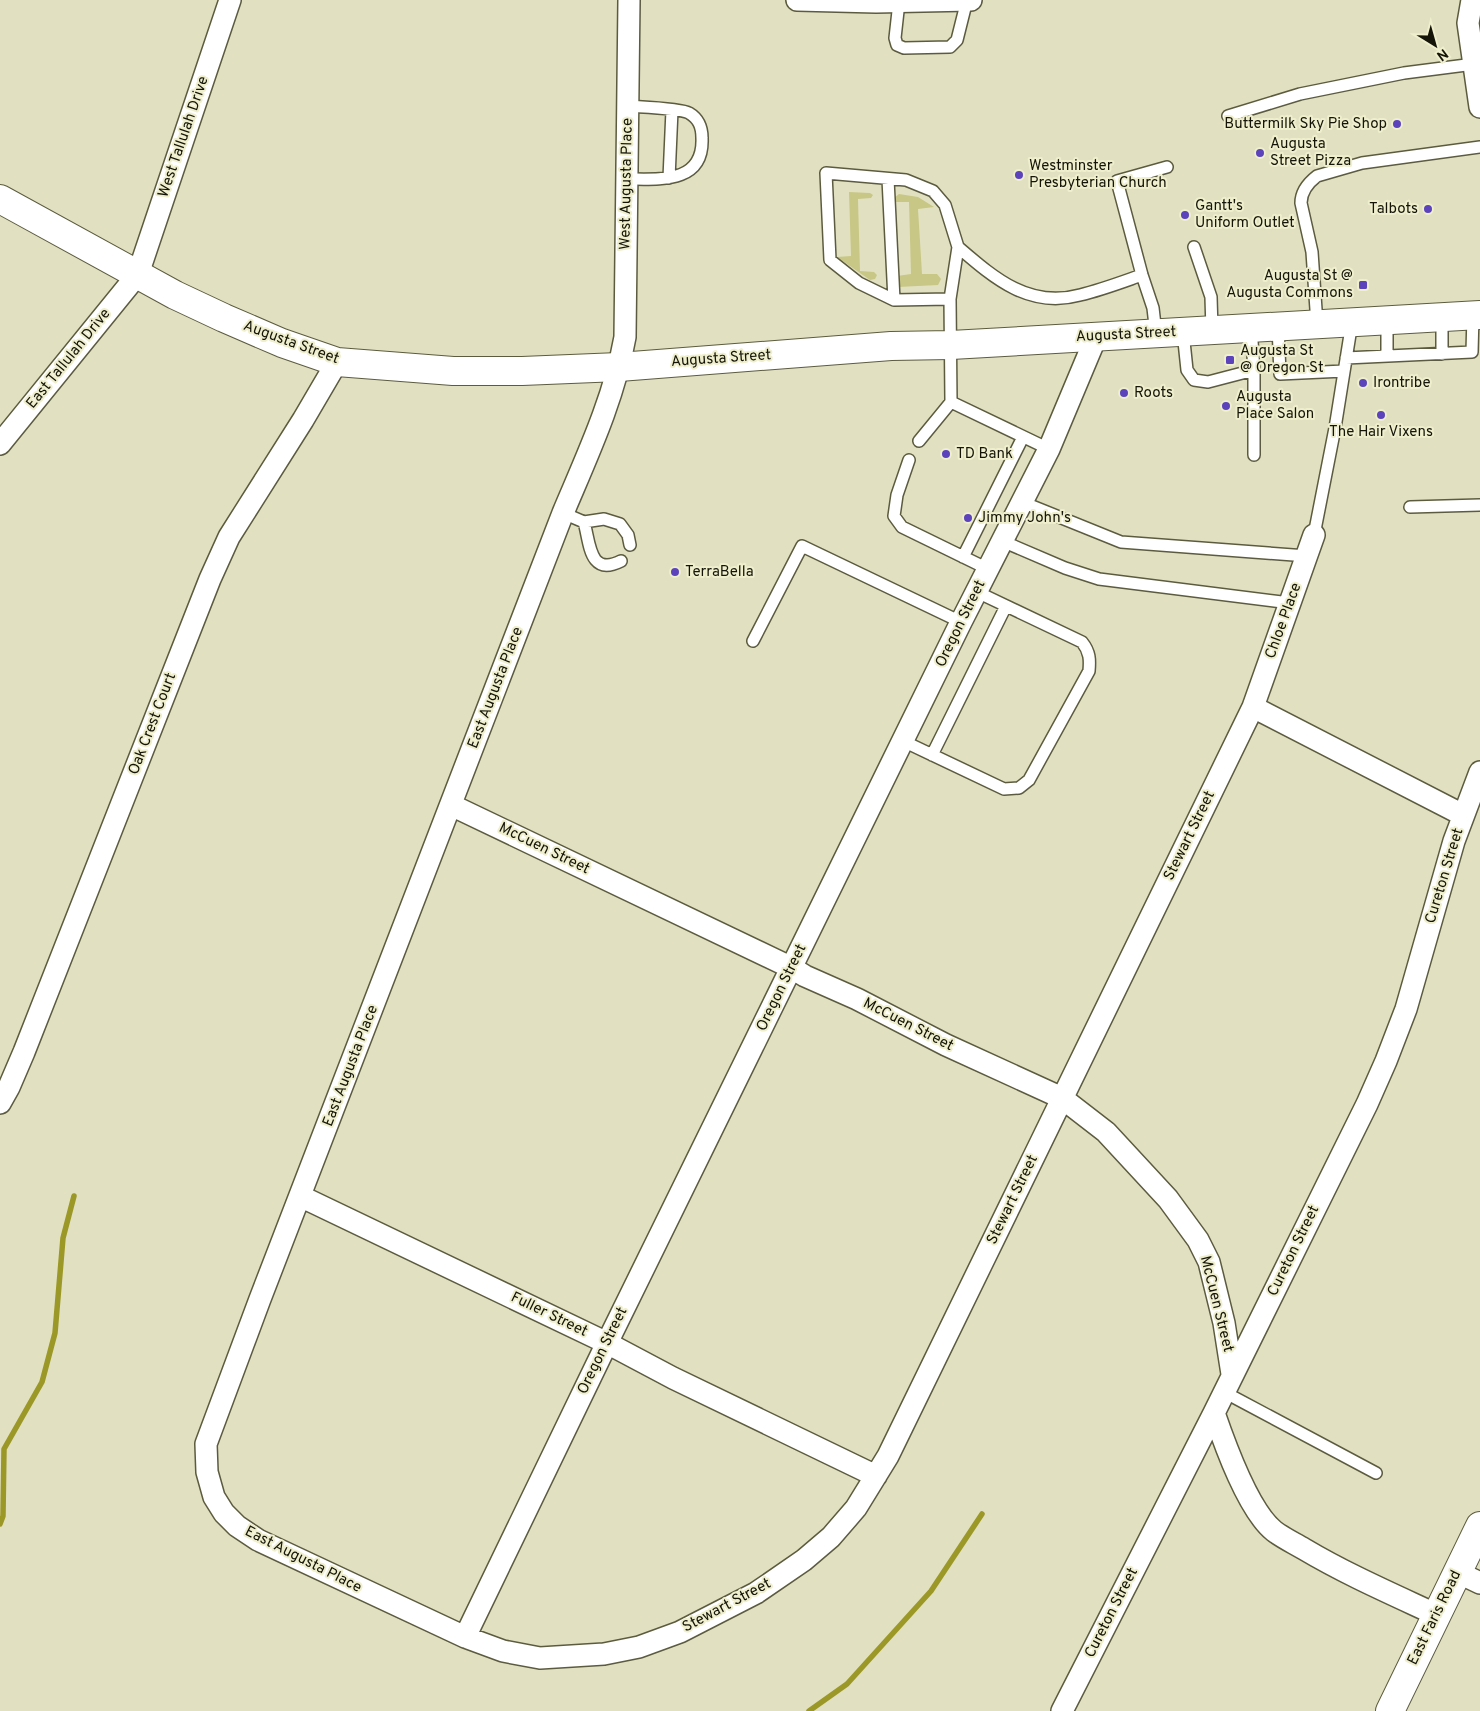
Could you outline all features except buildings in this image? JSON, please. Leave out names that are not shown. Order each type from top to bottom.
[{"type":"main road","name":"Augusta Street","points":[[0,199],[175,295],[282,343],[337,362],[453,371],[522,370],[619,366],[891,346],[951,345],[1477,315]]},
{"type":"main road","name":"East Faris Road","points":[[1390,1711],[1437,1615],[1469,1577],[1480,1526]]},
{"type":"street","name":"West Tallulah Drive","points":[[138,274],[230,0]]},
{"type":"street","name":"West Augusta Place","points":[[619,366],[625,337],[630,0]]},
{"type":"street","points":[[797,0],[899,2],[971,0]]},
{"type":"street","points":[[1460,0],[1473,0],[1468,23],[1480,101]]},
{"type":"street","name":"East Tallulah Drive","points":[[0,444],[138,274]]},
{"type":"street","name":"Oregon Street","points":[[465,1637],[606,1343],[961,622],[1049,449],[1096,337]]},
{"type":"street","name":"Oak Crest Court","points":[[0,1103],[9,1087],[28,1042],[203,598],[229,537],[303,420],[337,362]]},
{"type":"street","name":"East Augusta Place","points":[[465,1637],[258,1540],[237,1526],[224,1513],[214,1496],[207,1472],[206,1444],[256,1308],[602,418],[619,366]]},
{"type":"street","name":"Chloe Place","points":[[1253,707],[1314,535]]},
{"type":"street","points":[[1253,707],[1463,815]]},
{"type":"street","name":"Stewart Street","points":[[465,1637],[503,1652],[540,1658],[604,1654],[639,1647],[680,1632],[756,1593],[804,1560],[831,1537],[856,1508],[893,1447],[1253,707]]},
{"type":"street","name":"Cureton Street","points":[[1062,1711],[1214,1413],[1386,1061],[1406,1009],[1451,850],[1480,772]]},
{"type":"street","name":"McCuen Street","points":[[451,805],[792,968],[805,976],[857,999],[946,1045],[1062,1098],[1106,1132],[1168,1199],[1198,1240],[1209,1262],[1224,1322],[1228,1383]]},
{"type":"street","name":"Fuller Street","points":[[300,1196],[606,1343],[673,1378],[876,1476]]},
{"type":"street","points":[[1214,1413],[1246,1491],[1274,1531],[1321,1559],[1437,1615]]},
{"type":"lane","points":[[899,2],[895,38],[897,44],[904,48],[950,47],[957,40],[967,0]]},
{"type":"lane","points":[[1228,116],[1300,94],[1404,73],[1474,64]]},
{"type":"lane","points":[[627,179],[675,178],[693,167],[699,159],[703,148],[702,132],[698,119],[687,112],[628,106]]},
{"type":"lane","points":[[669,178],[672,110]]},
{"type":"lane","points":[[1317,324],[1312,252],[1301,203],[1301,195],[1312,179],[1362,163],[1480,147]]},
{"type":"lane","points":[[1156,334],[1153,308],[1142,275],[1117,181],[1167,168]]},
{"type":"lane","points":[[919,441],[951,402],[950,299],[958,247],[945,205],[933,191],[906,180],[826,173],[830,260],[859,283],[894,300],[950,299]]},
{"type":"lane","points":[[888,179],[894,300]]},
{"type":"lane","points":[[958,247],[1001,282],[1014,289],[1045,298],[1079,296],[1142,275]]},
{"type":"lane","points":[[1194,247],[1211,298],[1212,330]]},
{"type":"lane","points":[[1346,358],[1472,352],[1477,315]]},
{"type":"lane","points":[[1442,317],[1442,354]]},
{"type":"lane","points":[[1387,320],[1387,356]]},
{"type":"lane","points":[[1314,535],[1336,428],[1352,322]]},
{"type":"lane","points":[[1278,326],[1280,374],[1344,371]]},
{"type":"lane","points":[[1251,328],[1254,370],[1254,455]]},
{"type":"lane","points":[[1182,332],[1187,370],[1194,380],[1208,382],[1254,370]]},
{"type":"lane","points":[[951,402],[1049,449]]},
{"type":"lane","points":[[963,557],[1023,437]]},
{"type":"lane","points":[[909,460],[898,495],[894,516],[902,527],[988,569]]},
{"type":"lane","points":[[1022,502],[1120,542],[1307,556]]},
{"type":"lane","points":[[1410,507],[1480,505]]},
{"type":"lane","points":[[564,513],[584,522],[604,519],[620,524],[628,534],[630,545]]},
{"type":"lane","points":[[584,522],[592,557],[600,564],[611,566],[621,561]]},
{"type":"lane","points":[[1002,541],[1065,568],[1099,579],[1290,603]]},
{"type":"lane","points":[[753,641],[802,546],[961,622]]},
{"type":"lane","points":[[903,741],[1004,789],[1019,788],[1029,780],[1089,672],[1088,649],[1082,642],[977,592]]},
{"type":"lane","points":[[932,755],[1006,606]]},
{"type":"lane","points":[[1228,1383],[1376,1473]]},
{"type":"shaded area","points":[[849,192],[870,193],[873,195],[871,198],[858,199],[860,271],[874,272],[877,275],[875,279],[870,280],[837,257],[851,256]]},
{"type":"shaded area","points":[[899,194],[918,197],[934,207],[918,209],[922,274],[937,274],[941,279],[938,285],[898,287],[897,276],[911,274],[909,202],[895,202],[894,198]]},
{"type":"waterway","points":[[0,1524],[3,1516],[4,1449],[42,1382],[55,1333],[63,1238],[74,1196]]},
{"type":"waterway","points":[[809,1711],[847,1684],[931,1591],[982,1514]]},
{"type":"place","name":"Buttermilk Sky Pie Shop","points":[[1397,124]]},
{"type":"place","name":"Augusta Street Pizza","points":[[1260,153]]},
{"type":"place","name":"Westminster Presbyterian Church","points":[[1019,175]]},
{"type":"place","name":"Talbots","points":[[1428,209]]},
{"type":"place","name":"Gantt's Uniform Outlet","points":[[1185,215]]},
{"type":"place","name":"Augusta St @ Augusta Commons","points":[[1363,285]]},
{"type":"place","name":"Augusta St @ Oregon St","points":[[1230,360]]},
{"type":"place","name":"Irontribe","points":[[1363,383]]},
{"type":"place","name":"Roots","points":[[1124,393]]},
{"type":"place","name":"Augusta Place Salon","points":[[1226,406]]},
{"type":"place","name":"The Hair Vixens","points":[[1381,415]]},
{"type":"place","name":"TD Bank","points":[[946,454]]},
{"type":"place","name":"Jimmy John's","points":[[968,518]]},
{"type":"place","name":"TerraBella","points":[[675,572]]}]
